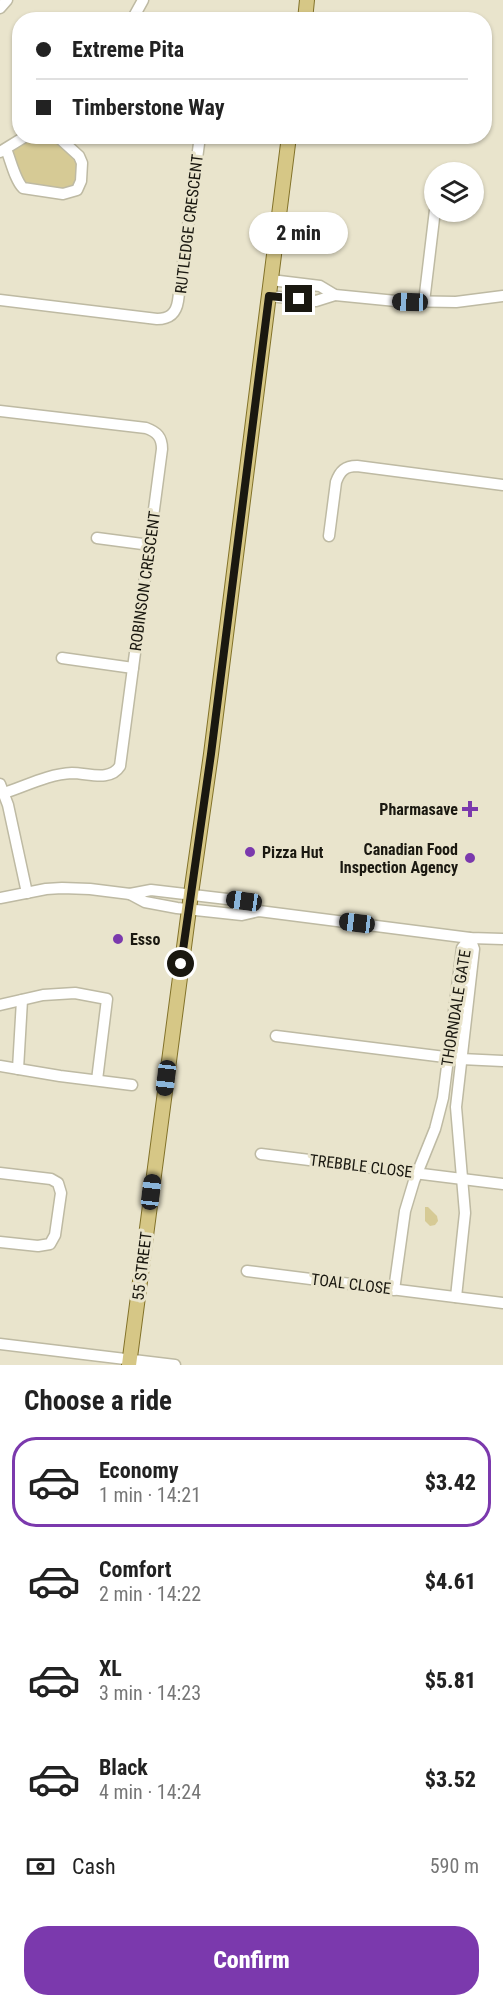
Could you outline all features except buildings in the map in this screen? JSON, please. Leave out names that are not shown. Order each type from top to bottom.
[{"type":"main road","name":"55 STREET","points":[[129,1362],[190,894],[211,754],[289,144]]},
{"type":"street","points":[[0,8],[7,0]]},
{"type":"street","points":[[3,150],[14,166],[17,180],[23,188],[32,191],[69,194],[78,190],[80,186],[82,163],[79,156],[66,144]]},
{"type":"street","name":"RUTLEDGE CRESCENT","points":[[0,300],[157,319],[165,319],[172,315],[178,302],[199,144]]},
{"type":"street","points":[[424,302],[434,222]]},
{"type":"street","points":[[271,280],[320,286],[334,295],[373,300],[456,302],[503,296]]},
{"type":"street","points":[[269,296],[316,301],[334,295]]},
{"type":"street","name":"ROBINSON CRESCENT","points":[[0,411],[146,428],[157,433],[162,441],[121,760],[117,770],[106,775],[62,774],[2,788]]},
{"type":"street","points":[[329,536],[336,482],[339,474],[347,467],[357,466],[503,485]]},
{"type":"street","points":[[97,538],[150,545]]},
{"type":"street","points":[[62,658],[133,668]]},
{"type":"street","points":[[2,788],[27,893]]},
{"type":"street","points":[[0,898],[46,889],[76,888],[130,894],[151,890],[244,901],[259,911]]},
{"type":"street","points":[[130,894],[145,902],[188,909],[242,915],[259,911],[470,938],[503,939]]},
{"type":"street","name":"THORNDALE GATE","points":[[394,1290],[403,1220],[417,1173],[439,1115],[462,948],[470,938]]},
{"type":"street","name":"THORNDALE GATE","points":[[456,1297],[464,1227],[456,1118],[474,949],[470,938]]},
{"type":"street","points":[[0,1005],[43,995],[75,993],[107,999],[98,1080]]},
{"type":"street","points":[[456,998],[469,1000]]},
{"type":"street","points":[[18,1069],[22,1000]]},
{"type":"street","points":[[276,1036],[461,1059],[503,1061]]},
{"type":"street","points":[[0,1066],[132,1084]]},
{"type":"street","points":[[439,1115],[456,1118]]},
{"type":"street","name":"TREBBLE CLOSE","points":[[261,1154],[503,1184]]},
{"type":"street","points":[[0,1173],[51,1179],[58,1184],[61,1193],[56,1235],[50,1244],[38,1246],[0,1242]]},
{"type":"street","name":"TOAL CLOSE","points":[[247,1271],[503,1303]]},
{"type":"street","points":[[0,1344],[129,1362],[175,1365]]},
{"type":"shaded area","points":[[14,144],[65,144],[79,156],[77,190],[26,189],[6,149]]},
{"type":"shaded area","points":[[425,1207],[437,1216],[438,1221],[435,1225],[430,1226],[425,1221]]},
{"type":"place","name":"Pharmasave","points":[[470,809]]},
{"type":"place","name":"Pizza Hut","points":[[250,852]]},
{"type":"place","name":"Canadian Food Inspection Agency","points":[[470,858]]},
{"type":"place","name":"Esso","points":[[118,939]]},
{"type":"route","points":[[181,964],[211,754],[269,296],[299,299]]}]
